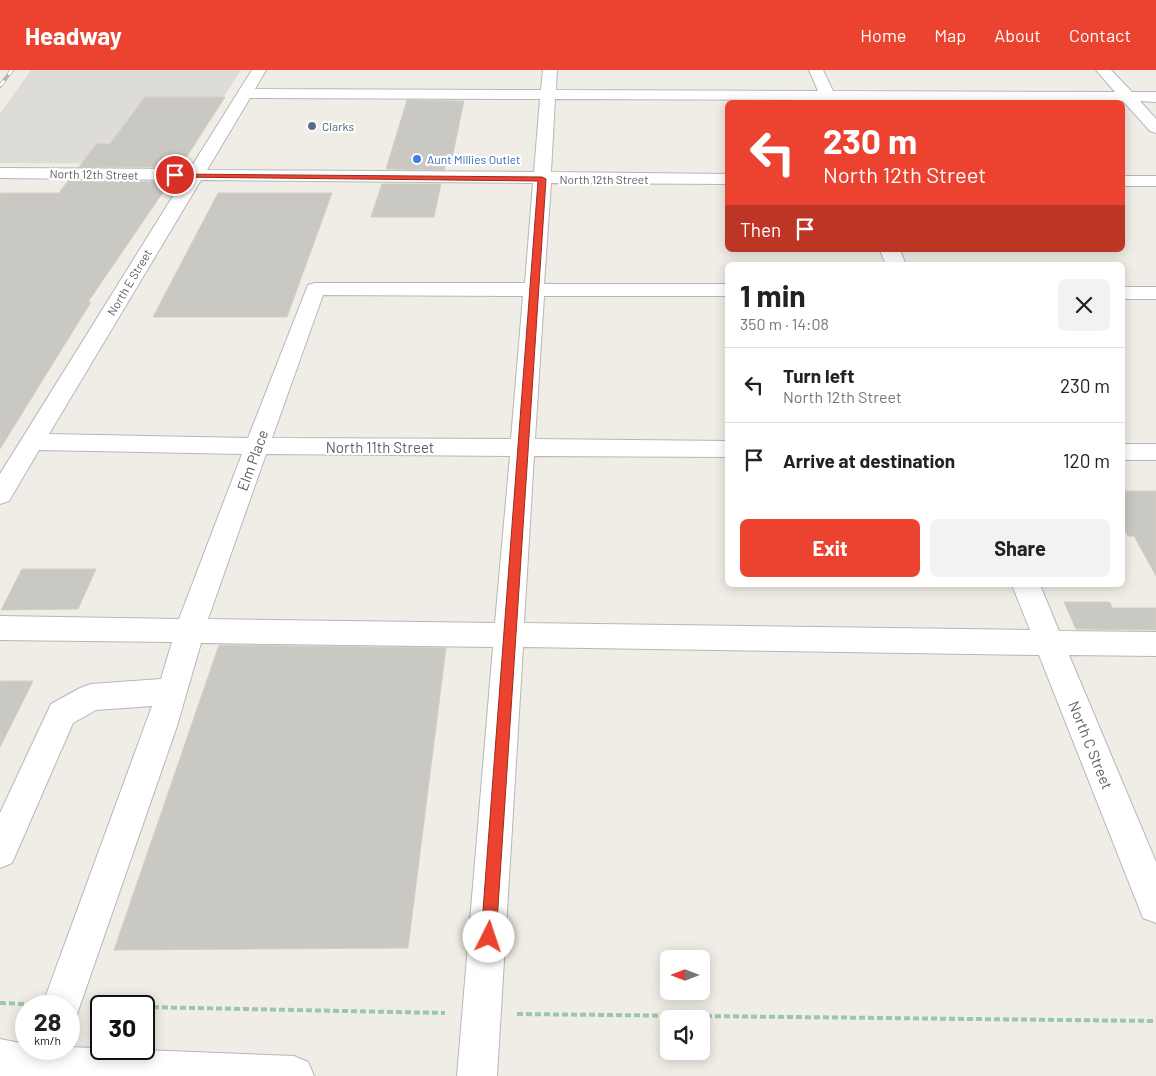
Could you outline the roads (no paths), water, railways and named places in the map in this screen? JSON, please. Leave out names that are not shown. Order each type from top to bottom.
[{"type":"street","name":"North E Street","points":[[0,495],[259,70]]},
{"type":"street","points":[[477,1076],[550,70]]},
{"type":"street","points":[[816,70],[828,99]]},
{"type":"street","points":[[1103,70],[1156,128]]},
{"type":"street","points":[[245,93],[548,93],[828,99],[1156,97]]},
{"type":"street","name":"North 12th Street","points":[[0,173],[725,180]]},
{"type":"street","points":[[1125,181],[1156,181]]},
{"type":"street","name":"Elm Place","points":[[65,995],[161,726],[190,631],[315,289],[534,289]]},
{"type":"street","points":[[534,289],[725,290]]},
{"type":"street","points":[[1125,293],[1156,293]]},
{"type":"street","name":"North 11th Street","points":[[32,442],[257,446],[725,449]]},
{"type":"street","points":[[1125,452],[1156,452]]},
{"type":"street","name":"North C Street","points":[[1027,587],[1156,905]]},
{"type":"street","points":[[0,628],[1156,644]]},
{"type":"street","points":[[0,851],[62,714],[91,697],[171,692]]},
{"type":"street","points":[[0,1059],[40,1064],[294,1076]]},
{"type":"railway","points":[[0,86],[12,70]]},
{"type":"place","name":"Clarks","points":[[312,126]]},
{"type":"place","name":"Aunt Millies Outlet","points":[[417,159]]}]
